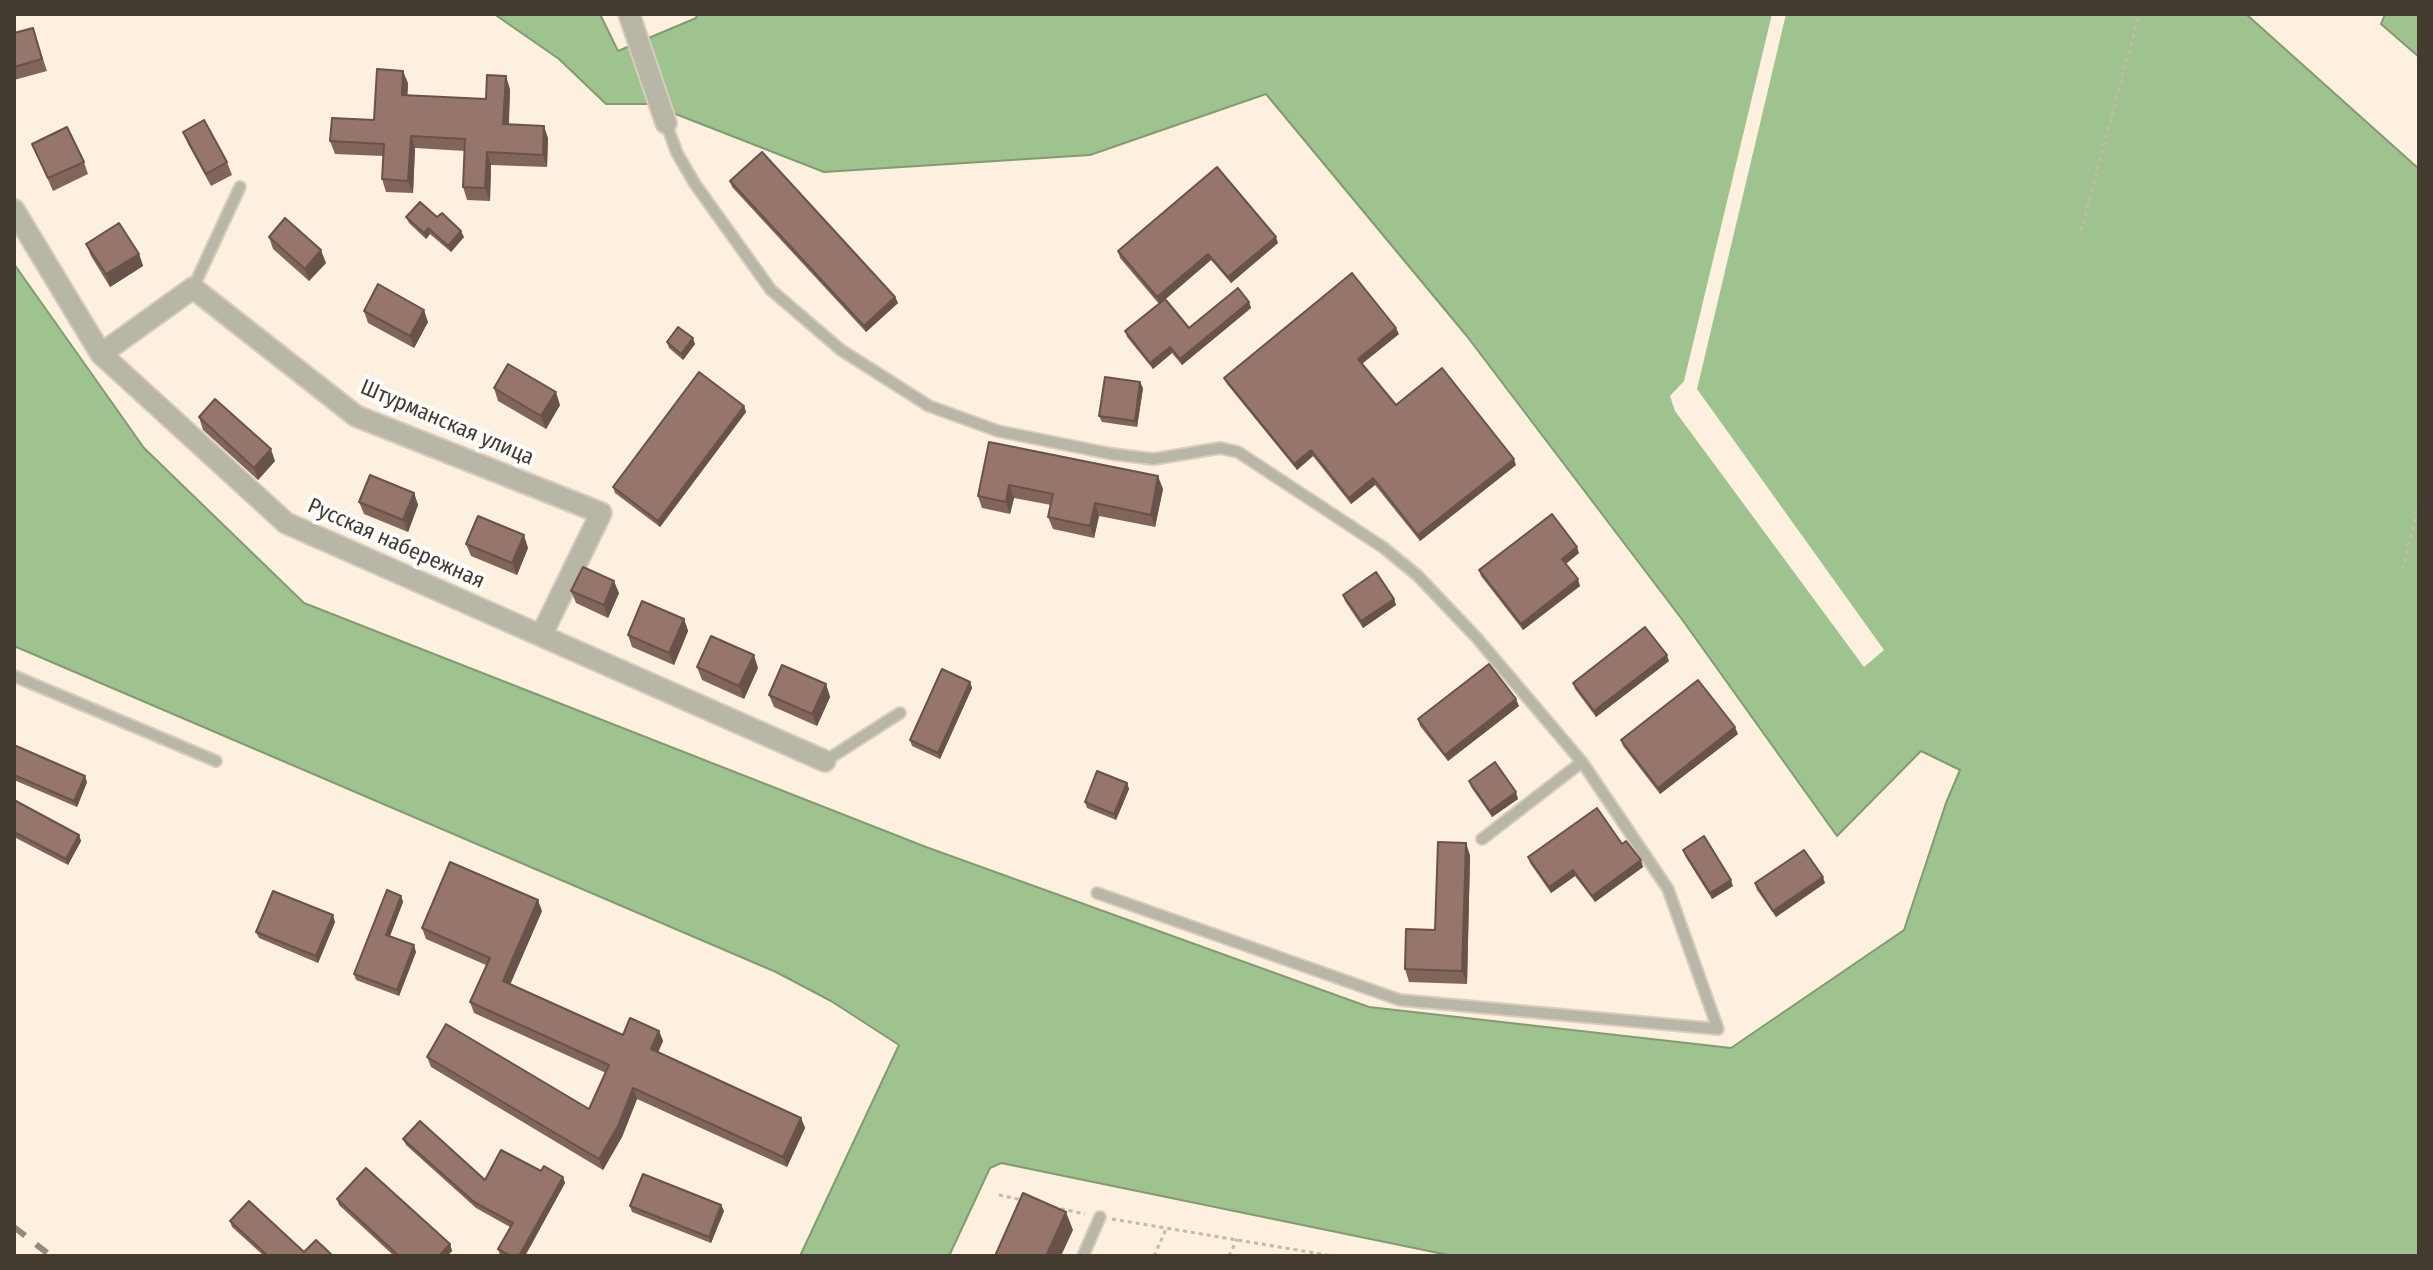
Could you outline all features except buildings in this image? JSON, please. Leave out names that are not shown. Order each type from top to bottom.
[{"type":"street","points":[[629,14],[666,123]]},
{"type":"street","name":"Русская набережная","points":[[14,210],[101,354],[286,523],[825,761]]},
{"type":"street","points":[[101,354],[193,288]]},
{"type":"street","name":"Штурманская улица","points":[[193,288],[356,416],[601,513],[542,634]]},
{"type":"lane","points":[[666,123],[677,153],[701,193],[771,290],[841,350],[929,406],[998,431],[1154,459],[1220,448],[1238,452],[1384,548],[1418,576],[1476,637],[1582,762],[1668,889],[1718,1029],[1400,1000],[1097,893]]},
{"type":"lane","points":[[193,288],[240,187]]},
{"type":"lane","points":[[14,676],[216,761]]},
{"type":"lane","points":[[825,761],[900,713]]},
{"type":"lane","points":[[1482,839],[1582,762]]},
{"type":"lane","points":[[1083,1256],[1100,1217]]},
{"type":"path","points":[[2081,231],[2139,14]]},
{"type":"path","points":[[2402,569],[2419,504]]},
{"type":"path","points":[[999,1195],[1028,1201]]},
{"type":"path","points":[[1042,1204],[1100,1217],[1333,1256]]},
{"type":"path","points":[[1154,1256],[1167,1227]]},
{"type":"path","points":[[1229,1256],[1237,1239]]},
{"type":"shaded area","points":[[494,14],[600,14],[618,51],[696,18],[697,14],[2246,14],[2419,169],[2419,1256],[1453,1256],[1001,1163],[990,1168],[949,1256],[800,1256],[899,1045],[831,1001],[776,972],[14,646],[14,264],[144,448],[304,603],[926,847],[1369,1007],[1731,1048],[1904,930],[1960,770],[1921,751],[1837,836],[1681,618],[1466,335],[1266,94],[1090,155],[824,172],[650,104],[606,104],[559,59]]},
{"type":"shaded area","points":[[2385,14],[2419,14],[2419,57],[2381,24]]},
{"type":"pier","points":[[1772,14],[1786,14],[1697,389],[1884,650],[1864,667],[1675,411],[1670,396],[1684,381]]},
{"type":"railway","points":[[14,1227],[51,1256]]}]
